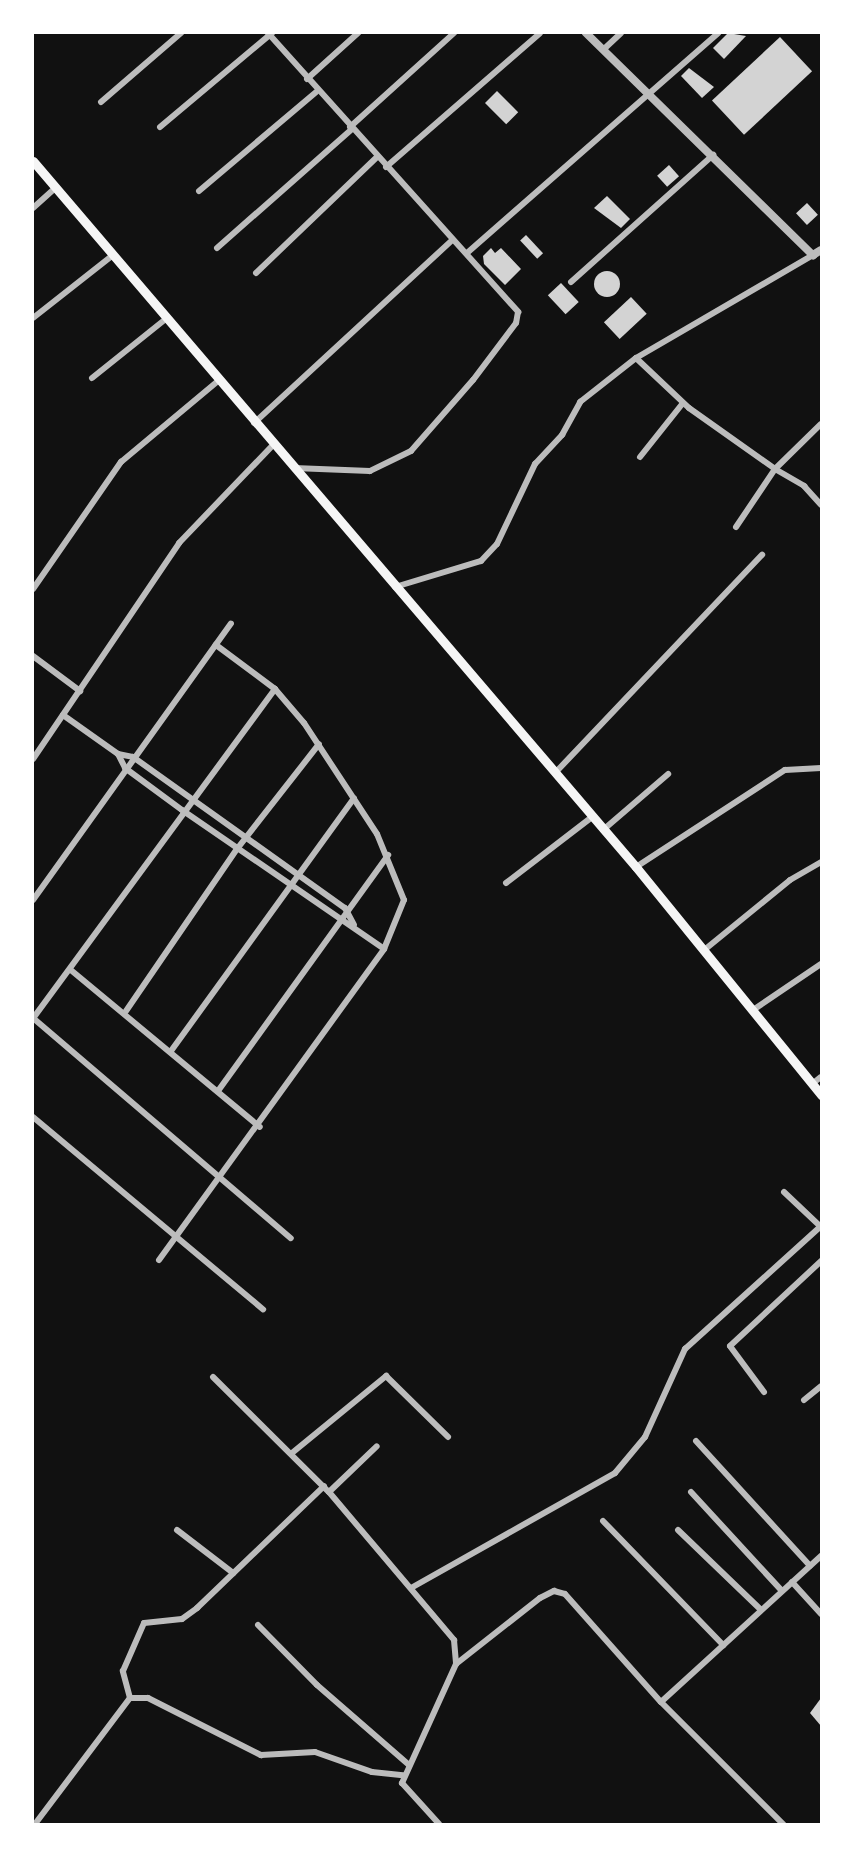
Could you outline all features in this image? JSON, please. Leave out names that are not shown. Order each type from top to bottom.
[{"type":"main road","points":[[33,161],[218,381],[636,867],[821,1095]]},
{"type":"street","points":[[101,102],[180,33]]},
{"type":"street","points":[[308,79],[358,33]]},
{"type":"street","points":[[217,248],[454,33]]},
{"type":"street","points":[[386,167],[540,33]]},
{"type":"street","points":[[586,33],[648,91],[813,255]]},
{"type":"street","points":[[604,49],[621,33]]},
{"type":"street","points":[[467,253],[648,91],[718,33]]},
{"type":"street","points":[[160,127],[270,34],[308,79],[316,92],[452,240],[512,301],[516,323],[411,451],[370,471],[294,468]]},
{"type":"street","points":[[199,191],[316,92]]},
{"type":"street","points":[[571,282],[713,155]]},
{"type":"street","points":[[256,273],[377,157]]},
{"type":"street","points":[[33,208],[56,187]]},
{"type":"street","points":[[254,423],[452,240]]},
{"type":"street","points":[[394,587],[473,564],[489,553],[535,464],[562,435],[580,402],[636,358],[821,250]]},
{"type":"street","points":[[33,318],[113,255]]},
{"type":"street","points":[[92,378],[167,318]]},
{"type":"street","points":[[636,358],[683,402],[775,469],[804,486],[821,505]]},
{"type":"street","points":[[33,589],[121,462],[218,381]]},
{"type":"street","points":[[640,457],[683,402]]},
{"type":"street","points":[[736,527],[775,469],[821,424]]},
{"type":"street","points":[[33,759],[184,536],[273,445]]},
{"type":"street","points":[[555,773],[762,555]]},
{"type":"street","points":[[33,900],[125,768],[231,623]]},
{"type":"street","points":[[159,1260],[260,1127],[384,949],[404,900],[387,855],[319,744],[275,689],[216,645]]},
{"type":"street","points":[[33,656],[80,691]]},
{"type":"street","points":[[275,689],[182,810],[72,971],[33,1018],[218,1180],[291,1238]]},
{"type":"street","points":[[63,715],[118,754],[133,757],[193,798],[345,908],[354,925]]},
{"type":"street","points":[[126,1011],[237,849],[319,744]]},
{"type":"street","points":[[118,754],[125,768],[287,887],[336,920],[354,925],[384,949]]},
{"type":"street","points":[[636,867],[785,770],[821,768]]},
{"type":"street","points":[[603,830],[668,774]]},
{"type":"street","points":[[171,1052],[287,887],[354,798]]},
{"type":"street","points":[[506,883],[591,817]]},
{"type":"street","points":[[218,1091],[336,920],[387,855]]},
{"type":"street","points":[[703,951],[790,880],[821,862]]},
{"type":"street","points":[[753,1010],[821,964]]},
{"type":"street","points":[[72,971],[126,1011],[260,1127]]},
{"type":"street","points":[[812,1084],[821,1077]]},
{"type":"street","points":[[33,1117],[263,1309]]},
{"type":"street","points":[[411,1588],[615,1473],[650,1428],[685,1349],[821,1226],[784,1192]]},
{"type":"street","points":[[764,1392],[730,1346],[821,1261]]},
{"type":"street","points":[[292,1453],[386,1376],[448,1437]]},
{"type":"street","points":[[213,1377],[326,1489],[411,1588],[454,1640],[456,1664]]},
{"type":"street","points":[[804,1400],[821,1386]]},
{"type":"street","points":[[696,1442],[810,1566]]},
{"type":"street","points":[[130,1698],[123,1682],[123,1671],[144,1623],[182,1618],[377,1446]]},
{"type":"street","points":[[691,1492],[782,1591]]},
{"type":"street","points":[[603,1521],[723,1645]]},
{"type":"street","points":[[177,1530],[233,1573]]},
{"type":"street","points":[[678,1530],[761,1610]]},
{"type":"street","points":[[661,1702],[821,1556]]},
{"type":"street","points":[[792,1582],[821,1614]]},
{"type":"street","points":[[439,1824],[403,1789],[403,1775],[456,1664],[540,1598],[558,1592],[569,1597],[661,1702],[783,1824]]},
{"type":"street","points":[[258,1625],[316,1685],[409,1765]]},
{"type":"street","points":[[130,1698],[148,1698],[261,1755],[315,1752],[372,1772],[403,1775]]},
{"type":"street","points":[[35,1824],[130,1698]]},
{"type":"building","points":[[728,33],[746,36],[724,59],[713,48]]},
{"type":"building","points":[[780,37],[812,71],[744,135],[712,100]]},
{"type":"building","points":[[689,68],[714,87],[702,98],[681,76]]},
{"type":"building","points":[[497,91],[518,112],[506,124],[485,103]]},
{"type":"building","points":[[669,165],[679,176],[667,187],[657,176]]},
{"type":"building","points":[[607,196],[630,219],[621,228],[594,208]]},
{"type":"building","points":[[807,203],[818,215],[807,225],[796,213]]},
{"type":"building","points":[[526,235],[543,253],[537,259],[520,240]]},
{"type":"building","points":[[491,248],[495,253],[501,248],[521,269],[505,285],[484,264],[483,256]]},
{"type":"building","points":[[607,271],[616,275],[620,284],[616,293],[607,297],[598,293],[594,284],[598,275]]},
{"type":"building","points":[[561,283],[579,302],[566,314],[548,295]]},
{"type":"building","points":[[631,297],[647,314],[620,339],[604,322]]},
{"type":"building","points":[[821,1698],[821,1726],[810,1713]]}]
